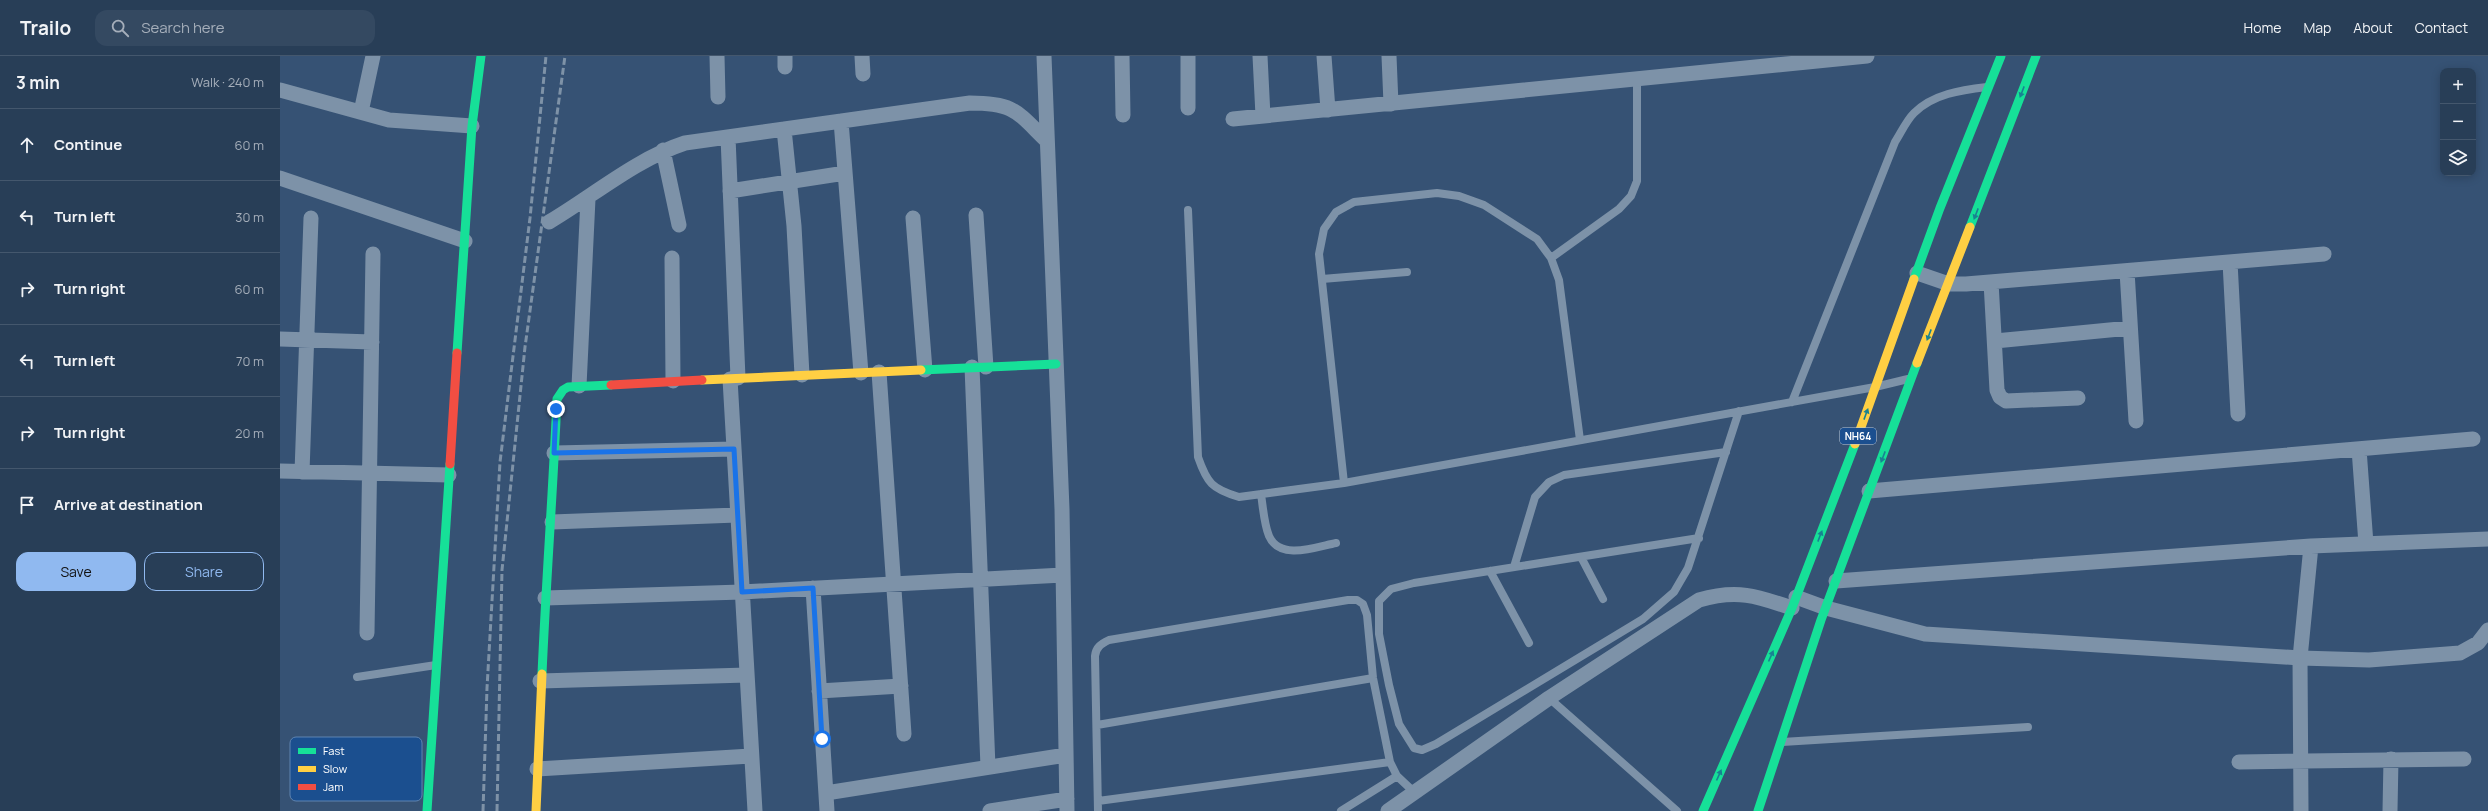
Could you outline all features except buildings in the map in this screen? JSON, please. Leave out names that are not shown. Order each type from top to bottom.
[{"type":"main road","points":[[427,811],[472,126],[481,56]]},
{"type":"main road","name":"NH64","points":[[1703,811],[1794,603],[1876,387],[1917,273],[2001,56]]},
{"type":"main road","name":"NH64","points":[[1758,811],[1779,742],[1836,580],[2036,56]]},
{"type":"main road","points":[[536,811],[544,598],[552,522],[556,399],[561,391],[567,386],[1056,364]]},
{"type":"street","points":[[361,112],[373,56]]},
{"type":"street","points":[[717,56],[718,97]]},
{"type":"street","points":[[862,56],[863,74]]},
{"type":"street","points":[[990,811],[1067,805],[1063,575],[1044,56]]},
{"type":"street","points":[[1122,56],[1123,115]]},
{"type":"street","points":[[1188,56],[1188,108]]},
{"type":"street","points":[[1260,56],[1263,116]]},
{"type":"street","points":[[1324,56],[1328,110]]},
{"type":"street","points":[[1389,56],[1391,104]]},
{"type":"street","points":[[1233,119],[1867,56]]},
{"type":"street","points":[[280,90],[388,120],[472,126]]},
{"type":"street","points":[[548,222],[588,199],[663,150],[685,143],[970,103],[997,103],[1017,111],[1047,141]]},
{"type":"street","points":[[841,121],[861,372]]},
{"type":"street","points":[[784,129],[790,182],[802,376]]},
{"type":"street","points":[[728,137],[734,379],[734,449],[755,811]]},
{"type":"street","points":[[663,150],[679,225]]},
{"type":"street","points":[[730,191],[845,173]]},
{"type":"street","points":[[280,178],[465,241]]},
{"type":"street","points":[[579,386],[588,199]]},
{"type":"street","points":[[976,215],[981,579],[988,767]]},
{"type":"street","points":[[302,472],[308,340],[310,218]]},
{"type":"street","points":[[913,218],[925,370]]},
{"type":"street","points":[[367,633],[373,254]]},
{"type":"street","points":[[1917,273],[1949,284],[1991,282],[2324,254]]},
{"type":"street","points":[[672,258],[673,381]]},
{"type":"street","points":[[2230,262],[2238,414]]},
{"type":"street","points":[[2126,270],[2136,420]]},
{"type":"street","points":[[1991,282],[1997,390],[2000,397],[2006,401],[2078,398]]},
{"type":"street","points":[[1995,341],[2130,328]]},
{"type":"street","points":[[280,339],[372,342]]},
{"type":"street","points":[[879,372],[904,734]]},
{"type":"street","points":[[1869,491],[2473,439]]},
{"type":"street","points":[[554,453],[734,449]]},
{"type":"street","points":[[2359,449],[2366,544]]},
{"type":"street","points":[[280,471],[449,475]]},
{"type":"street","points":[[552,522],[737,515]]},
{"type":"street","points":[[1836,580],[2311,546],[2488,540]]},
{"type":"street","points":[[2301,811],[2300,658],[2311,546]]},
{"type":"street","points":[[544,598],[742,592],[1063,575]]},
{"type":"street","points":[[813,588],[827,811]]},
{"type":"street","points":[[1388,811],[1549,698],[1699,600],[1718,594],[1753,594],[1826,608],[1925,634],[2300,658],[2376,660],[2460,653],[2478,642],[2488,630]]},
{"type":"street","points":[[540,681],[747,675]]},
{"type":"street","points":[[819,691],[901,686]]},
{"type":"street","points":[[826,792],[1066,755]]},
{"type":"street","points":[[537,769],[751,756]]},
{"type":"street","points":[[2390,811],[2391,759]]},
{"type":"street","points":[[2239,762],[2464,759]]},
{"type":"lane","points":[[1551,258],[1619,208],[1631,196],[1637,181],[1638,79]]},
{"type":"lane","points":[[1792,402],[1894,142],[1914,114],[1935,98],[1958,91],[1989,87]]},
{"type":"lane","points":[[1344,482],[1320,254],[1324,229],[1336,212],[1354,202],[1437,193],[1459,196],[1484,205],[1537,239],[1551,258],[1559,280],[1580,440]]},
{"type":"lane","points":[[1188,210],[1198,457],[1206,479],[1223,492],[1239,497],[1344,482],[1876,387],[1913,378]]},
{"type":"lane","points":[[1322,279],[1408,272]]},
{"type":"lane","points":[[1699,538],[1514,567],[1391,589],[1379,601],[1379,634],[1389,685],[1399,724],[1414,748],[1422,750],[1436,744],[1643,619],[1674,592],[1688,568],[1699,538],[1739,411]]},
{"type":"lane","points":[[1514,567],[1535,497],[1549,482],[1564,475],[1726,452]]},
{"type":"lane","points":[[1261,494],[1269,537],[1280,549],[1293,551],[1336,543]]},
{"type":"lane","points":[[1581,557],[1603,599]]},
{"type":"lane","points":[[1490,571],[1529,642]]},
{"type":"lane","points":[[1098,811],[1095,656],[1096,650],[1100,645],[1108,640],[1357,600],[1363,604],[1367,615],[1373,678],[1390,762],[1398,776],[1414,792]]},
{"type":"lane","points":[[357,677],[436,665]]},
{"type":"lane","points":[[1097,725],[1373,678]]},
{"type":"lane","points":[[1549,698],[1677,811]]},
{"type":"lane","points":[[1779,742],[2028,727]]},
{"type":"lane","points":[[1098,801],[1390,762]]},
{"type":"lane","points":[[1341,811],[1398,776]]},
{"type":"railway","points":[[483,811],[487,688],[500,462],[530,218],[546,56]]},
{"type":"railway","points":[[497,811],[502,570],[525,347],[565,56]]},
{"type":"traffic: fast","points":[[457,353],[472,126],[481,56]]},
{"type":"traffic: fast","points":[[1914,279],[1940,208],[2001,56]]},
{"type":"traffic: fast","points":[[1970,227],[2036,56]]},
{"type":"traffic: fast","points":[[1758,811],[1821,620],[1917,363]]},
{"type":"traffic: fast","points":[[921,370],[1056,364]]},
{"type":"traffic: fast","points":[[542,674],[557,399],[563,390],[568,387],[611,385]]},
{"type":"traffic: fast","points":[[1703,811],[1792,608],[1855,444]]},
{"type":"traffic: fast","points":[[427,811],[450,464]]},
{"type":"traffic: slow","points":[[1917,363],[1970,227]]},
{"type":"traffic: slow","points":[[1855,444],[1914,279]]},
{"type":"traffic: slow","points":[[702,380],[921,370]]},
{"type":"traffic: slow","points":[[536,811],[542,674]]},
{"type":"traffic: jam","points":[[450,464],[457,353]]},
{"type":"traffic: jam","points":[[611,385],[702,380]]},
{"type":"route","points":[[556,409],[554,453],[734,449],[742,592],[813,588],[822,739]]}]
